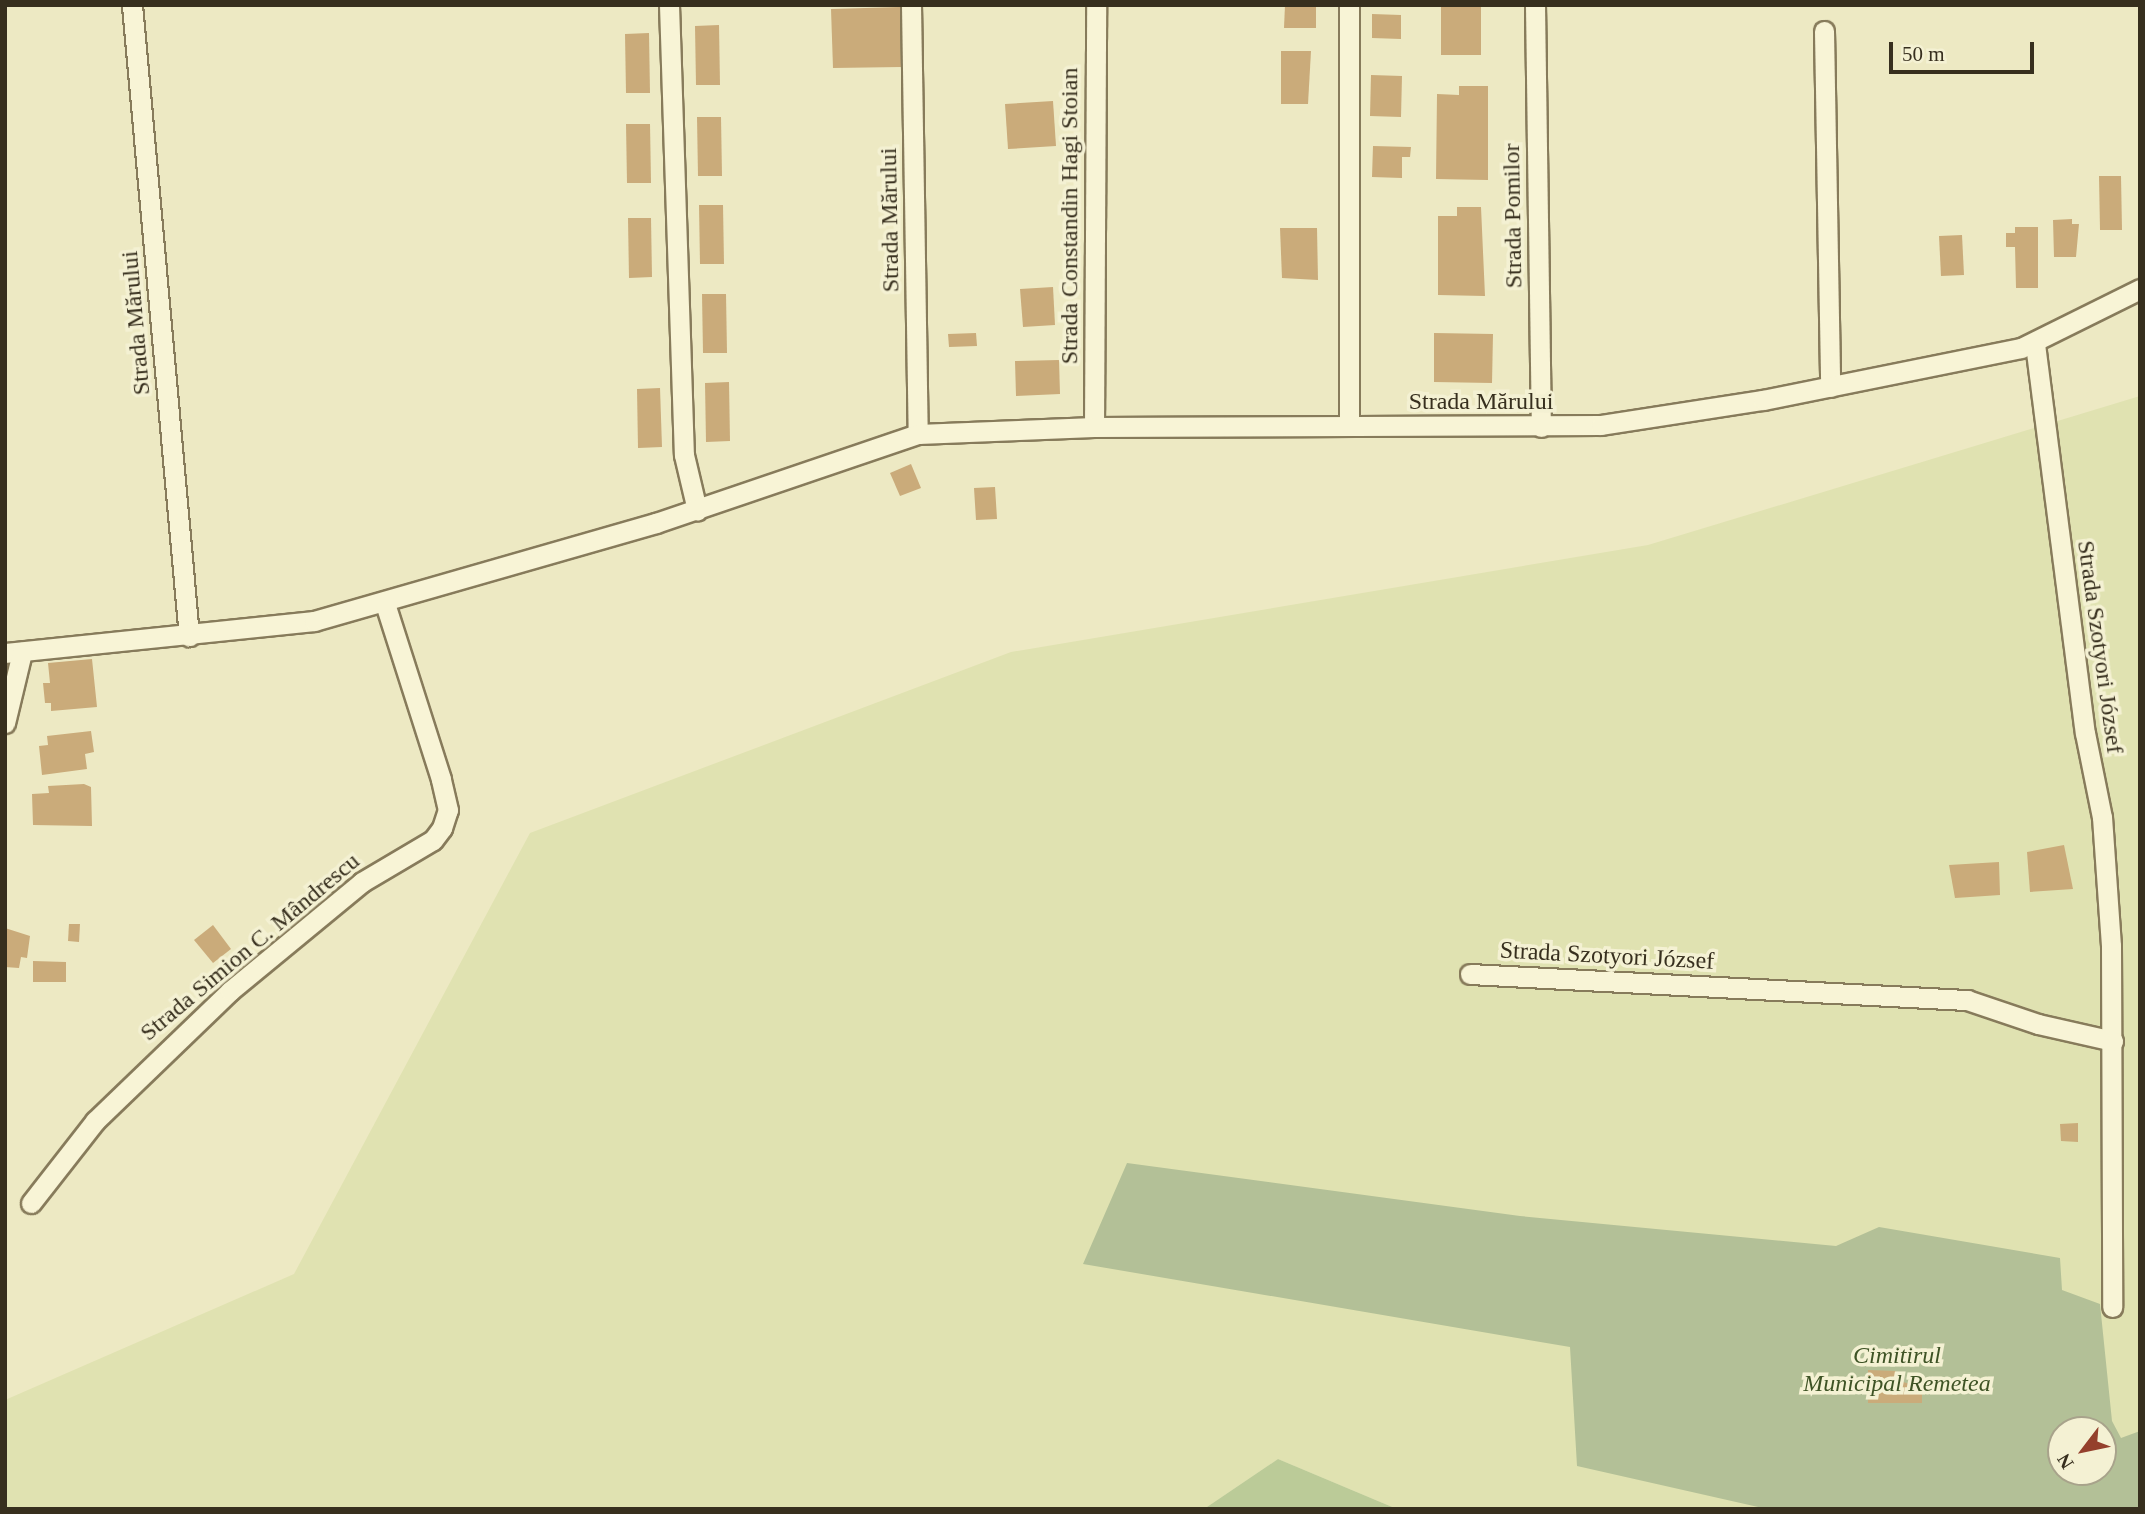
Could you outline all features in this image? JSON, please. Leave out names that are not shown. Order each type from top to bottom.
[{"type":"street","name":"Strada Mărului","points":[[132,5],[189,636]]},
{"type":"street","points":[[669,5],[684,455],[697,510]]},
{"type":"street","name":"Strada Mărului","points":[[911,5],[918,434]]},
{"type":"street","name":"Strada Constandin Hagi Stoian","points":[[1094,427],[1096,5]]},
{"type":"street","points":[[1349,5],[1349,426]]},
{"type":"street","name":"Strada Pomilor","points":[[1535,5],[1541,426]]},
{"type":"street","points":[[1824,31],[1830,387]]},
{"type":"street","points":[[2035,344],[2140,289]]},
{"type":"street","name":"Strada Mărului","points":[[14,652],[275,628],[385,603],[697,510],[918,434],[1094,427],[1601,425],[1830,387],[2035,344]]},
{"type":"street","name":"Strada Szotyori József","points":[[2035,344],[2085,733],[2102,817],[2113,1041],[2112,1307]]},
{"type":"street","name":"Strada Simion C. Mândrescu","points":[[31,1203],[95,1121],[230,991],[362,882],[433,840],[442,828],[448,810],[441,779],[385,603]]},
{"type":"street","points":[[5,723],[14,652]]},
{"type":"street","name":"Strada Szotyori József","points":[[1470,974],[1967,1000],[2038,1024],[2113,1041]]},
{"type":"green space","points":[[2140,396],[2140,1509],[1397,1509],[1278,1459],[1204,1509],[5,1509],[5,1400],[294,1274],[530,833],[1011,652],[1648,545]]},
{"type":"green space","name":"Cimitirul Municipal Remetea","points":[[1127,1163],[1520,1216],[1836,1246],[1879,1227],[2060,1258],[2062,1290],[2100,1304],[2111,1416],[2047,1416],[2047,1486],[2117,1486],[2117,1430],[2121,1438],[2140,1431],[2140,1509],[1767,1509],[1577,1466],[1570,1347],[1083,1264]]},
{"type":"green space","points":[[1278,1459],[1397,1509],[1204,1509]]},
{"type":"building","points":[[1285,5],[1316,5],[1316,28],[1284,28]]},
{"type":"building","points":[[1441,5],[1481,5],[1481,55],[1441,55]]},
{"type":"building","points":[[900,7],[901,67],[833,68],[831,9]]},
{"type":"building","points":[[1372,14],[1401,15],[1401,39],[1372,38]]},
{"type":"building","points":[[719,25],[720,85],[696,85],[695,26]]},
{"type":"building","points":[[649,33],[650,93],[626,93],[625,34]]},
{"type":"building","points":[[1281,51],[1311,51],[1308,104],[1281,104]]},
{"type":"building","points":[[1371,75],[1402,76],[1401,117],[1370,116]]},
{"type":"building","points":[[1459,86],[1488,86],[1488,180],[1436,179],[1437,94],[1459,95]]},
{"type":"building","points":[[1053,101],[1056,146],[1008,149],[1005,104]]},
{"type":"building","points":[[697,117],[721,117],[722,176],[698,176]]},
{"type":"building","points":[[626,124],[650,124],[651,183],[627,183]]},
{"type":"building","points":[[1373,146],[1411,147],[1410,157],[1402,157],[1402,178],[1372,177]]},
{"type":"building","points":[[2099,176],[2121,176],[2122,230],[2100,230]]},
{"type":"building","points":[[699,205],[723,205],[724,264],[700,264]]},
{"type":"building","points":[[1457,207],[1481,207],[1485,296],[1438,295],[1438,216],[1457,216]]},
{"type":"building","points":[[628,218],[651,218],[652,277],[629,278]]},
{"type":"building","points":[[2072,219],[2072,224],[2079,224],[2076,257],[2054,257],[2053,220]]},
{"type":"building","points":[[2015,227],[2038,227],[2038,288],[2016,288],[2015,247],[2006,247],[2006,233],[2015,233]]},
{"type":"building","points":[[1280,228],[1317,228],[1318,280],[1282,278]]},
{"type":"building","points":[[1962,235],[1964,275],[1941,276],[1939,236]]},
{"type":"building","points":[[1053,287],[1055,325],[1023,327],[1020,289]]},
{"type":"building","points":[[702,294],[726,294],[727,353],[703,353]]},
{"type":"building","points":[[976,333],[977,346],[949,347],[948,334]]},
{"type":"building","points":[[1434,333],[1493,334],[1492,383],[1434,382]]},
{"type":"building","points":[[1059,360],[1060,394],[1016,396],[1015,361]]},
{"type":"building","points":[[729,382],[730,441],[706,442],[705,383]]},
{"type":"building","points":[[660,388],[662,447],[638,448],[637,389]]},
{"type":"building","points":[[911,464],[921,488],[900,496],[890,473]]},
{"type":"building","points":[[995,487],[997,519],[976,520],[974,488]]},
{"type":"building","points":[[92,659],[97,707],[51,711],[51,703],[45,703],[43,683],[50,683],[48,663]]},
{"type":"building","points":[[91,731],[94,752],[85,754],[87,769],[42,775],[39,746],[48,745],[47,736]]},
{"type":"building","points":[[84,784],[91,787],[92,826],[33,825],[32,794],[49,793],[48,786]]},
{"type":"building","points":[[2064,845],[2073,889],[2030,892],[2027,852]]},
{"type":"building","points":[[1999,862],[2000,895],[1955,898],[1949,865]]},
{"type":"building","points":[[69,924],[80,924],[79,942],[68,941]]},
{"type":"building","points":[[213,925],[231,949],[213,963],[194,940]]},
{"type":"building","points":[[5,928],[30,936],[27,958],[21,957],[19,968],[5,967]]},
{"type":"building","points":[[33,961],[66,962],[66,982],[33,982]]},
{"type":"building","points":[[2078,1123],[2078,1142],[2061,1141],[2060,1124]]},
{"type":"building","points":[[1868,1370],[1896,1371],[1897,1380],[1922,1388],[1922,1403],[1868,1403]]}]
